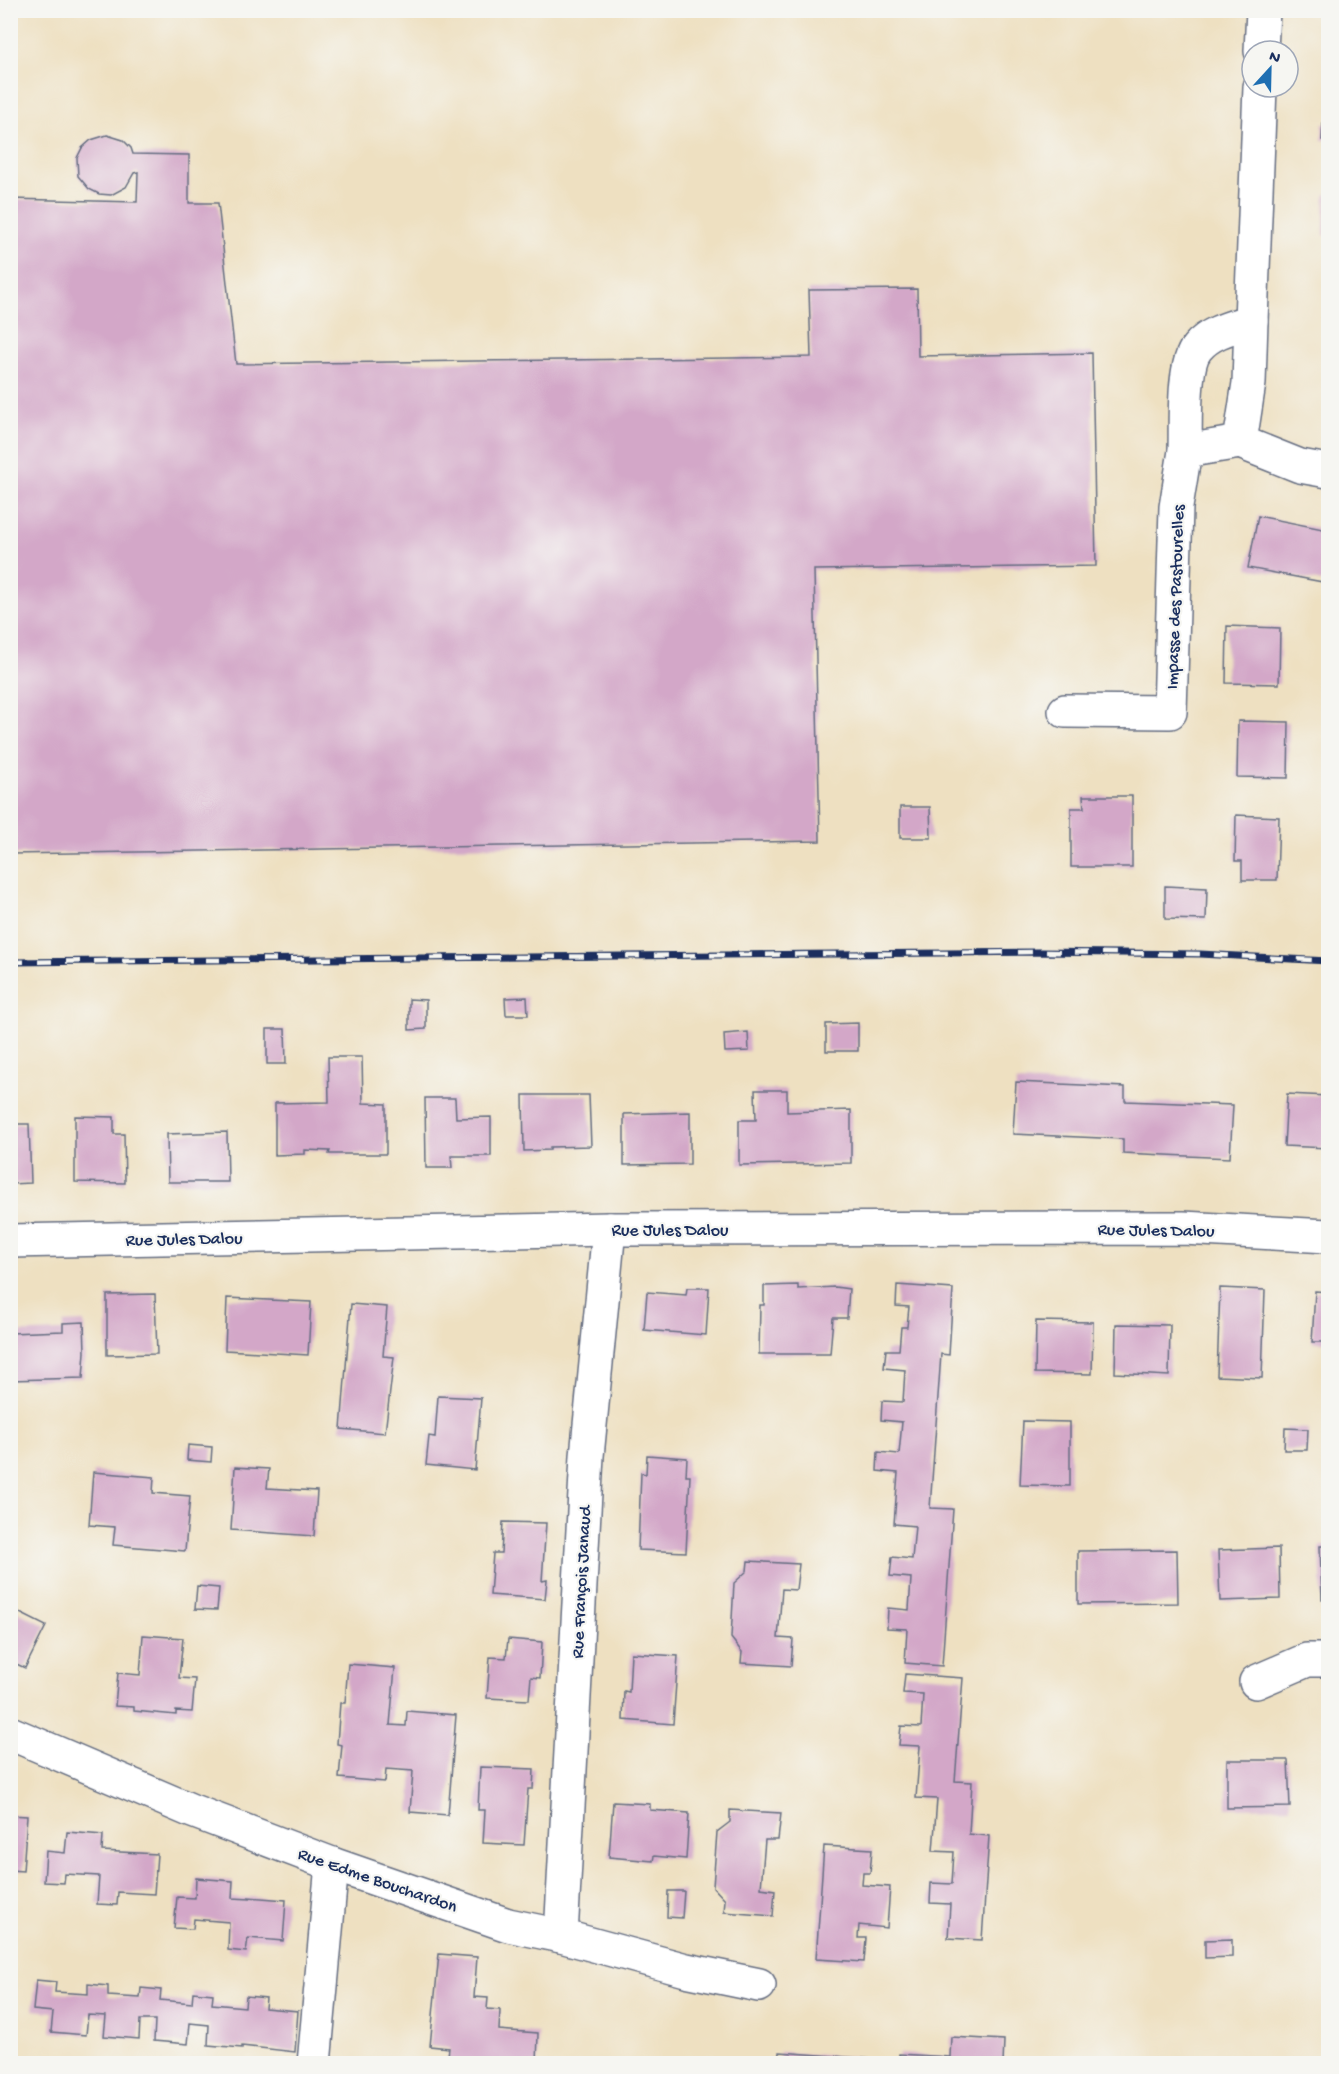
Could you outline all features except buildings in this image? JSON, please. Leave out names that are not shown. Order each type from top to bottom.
[{"type":"street","points":[[1262,39],[1263,10]]},
{"type":"street","points":[[1240,442],[1249,383],[1260,99]]},
{"type":"street","name":"Impasse des Pastourelles","points":[[1065,711],[1170,712],[1176,507],[1185,451],[1186,380],[1196,349],[1221,330],[1251,321]]},
{"type":"street","points":[[1185,451],[1240,442],[1300,466],[1329,471]]},
{"type":"street","name":"Rue Jules Dalou","points":[[10,1241],[609,1229],[1183,1228],[1329,1236]]},
{"type":"street","name":"Rue François Janaud","points":[[561,1936],[587,1456],[609,1229]]},
{"type":"street","points":[[1256,1682],[1307,1660],[1329,1659]]},
{"type":"street","name":"Rue Edme Bouchardon","points":[[10,1733],[190,1810],[332,1864],[508,1924],[686,1970],[759,1985]]},
{"type":"street","points":[[314,2064],[332,1864]]},
{"type":"railway","points":[[10,962],[1039,952],[1200,954],[1328,961]]}]
